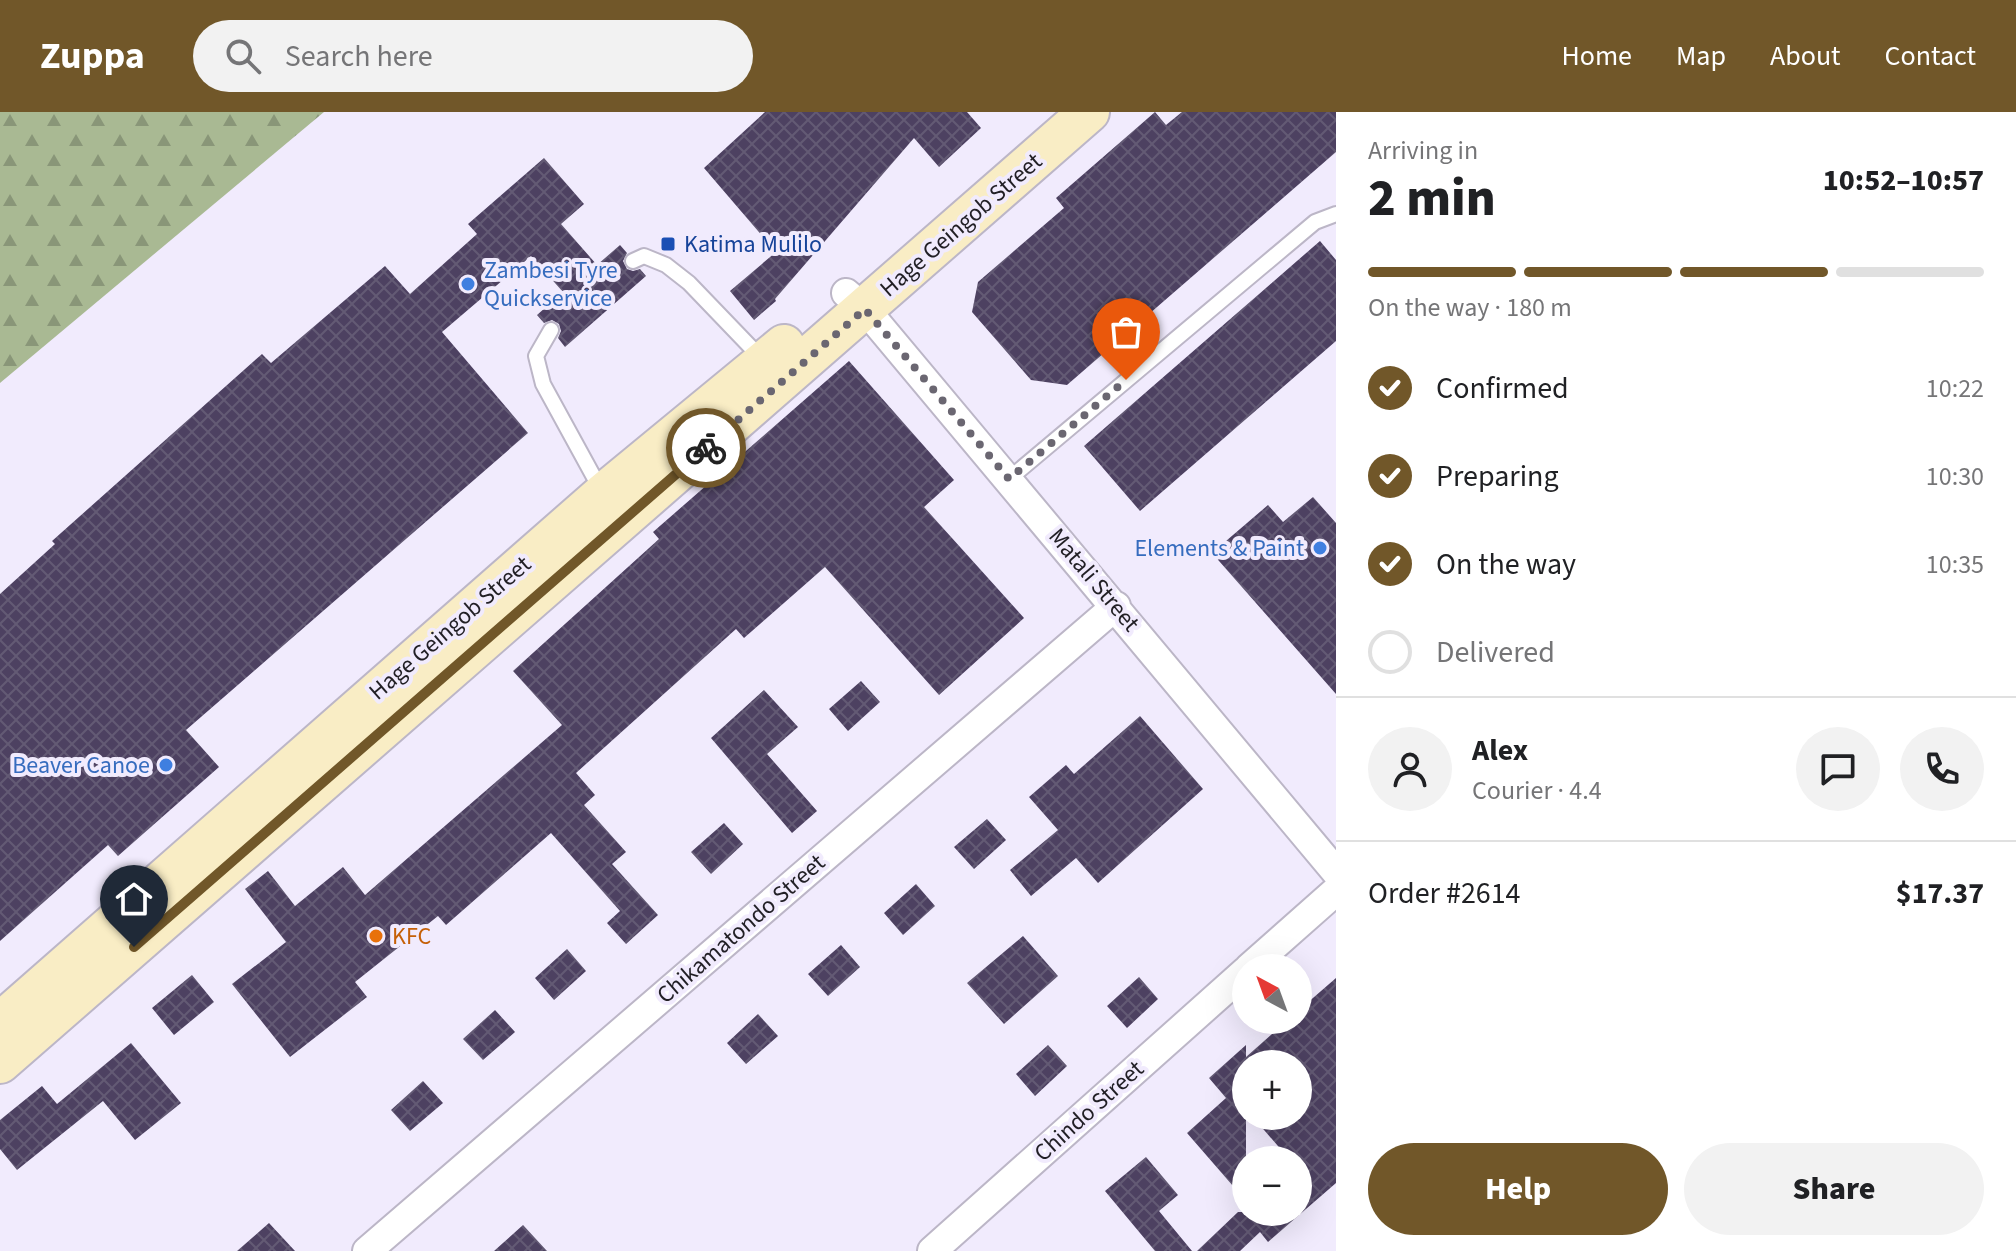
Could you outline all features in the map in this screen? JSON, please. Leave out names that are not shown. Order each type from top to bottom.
[{"type":"street","name":"Hage Geingob Street","points":[[4,1040],[603,494],[764,361],[856,301],[1049,112]]},
{"type":"street","name":"Hage Geingob Street","points":[[4,1040],[856,301],[1089,112]]},
{"type":"street","name":"Matali Street","points":[[856,301],[1116,606],[1336,872]]},
{"type":"street","name":"Chikamatondo Street","points":[[367,1251],[1116,606]]},
{"type":"street","name":"Chindo Street","points":[[1266,954],[1336,891]]},
{"type":"street","name":"Chindo Street","points":[[932,1251],[1232,984]]},
{"type":"lane","points":[[1009,479],[1315,222],[1336,214]]},
{"type":"lane","points":[[633,261],[644,256],[666,265],[689,283],[764,361]]},
{"type":"lane","points":[[551,330],[536,356],[543,384],[603,494]]},
{"type":"green space","points":[[0,112],[324,112],[0,383]]},
{"type":"building","points":[[765,112],[967,112],[981,128],[939,167],[914,138],[776,301],[754,320],[730,291],[776,252],[704,168]]},
{"type":"building","points":[[1155,112],[1166,125],[1182,112],[1336,112],[1336,152],[1067,385],[1031,380],[972,312],[978,282],[1064,208],[1056,198]]},
{"type":"building","points":[[544,158],[584,204],[561,224],[597,265],[620,245],[627,253],[623,261],[627,269],[640,269],[646,276],[565,347],[558,338],[561,331],[559,324],[552,320],[544,323],[537,315],[563,292],[531,256],[442,332],[528,433],[186,730],[219,767],[118,856],[108,845],[0,941],[0,594],[55,544],[52,541],[262,354],[271,363],[385,266],[410,294],[477,234],[468,224]]},
{"type":"building","points":[[1320,241],[1336,260],[1336,341],[1140,511],[1084,446]]},
{"type":"building","points":[[849,361],[954,480],[924,507],[1024,618],[939,695],[825,567],[744,638],[736,629],[576,773],[595,795],[584,805],[626,852],[612,864],[658,915],[626,944],[607,923],[620,911],[551,833],[446,925],[438,916],[355,982],[367,997],[290,1057],[232,984],[286,942],[245,889],[268,871],[295,906],[343,867],[365,895],[562,725],[513,671],[659,539],[653,532]]},
{"type":"building","points":[[1313,497],[1336,523],[1336,694],[1212,553],[1268,505],[1283,522]]},
{"type":"building","points":[[861,681],[880,702],[848,731],[829,709]]},
{"type":"building","points":[[764,690],[798,727],[767,754],[817,811],[792,833],[711,738]]},
{"type":"building","points":[[1140,716],[1203,789],[1098,883],[1076,858],[1031,896],[1010,870],[1058,830],[1029,797],[1066,765],[1074,774]]},
{"type":"building","points":[[987,819],[1006,840],[974,869],[954,847]]},
{"type":"building","points":[[724,823],[743,844],[711,874],[691,852]]},
{"type":"building","points":[[916,884],[935,906],[903,935],[884,913]]},
{"type":"building","points":[[1023,936],[1058,976],[1004,1024],[967,983]]},
{"type":"building","points":[[841,945],[860,967],[828,996],[808,974]]},
{"type":"building","points":[[567,949],[586,971],[554,1000],[535,978]]},
{"type":"building","points":[[192,975],[214,1002],[174,1035],[152,1008]]},
{"type":"building","points":[[1139,977],[1158,999],[1127,1028],[1107,1006]]},
{"type":"building","points":[[1336,978],[1336,1183],[1312,1204],[1312,1146],[1278,1146],[1264,1130],[1312,1130],[1312,1050],[1254,1050],[1272,1034],[1312,1034],[1312,999]]},
{"type":"building","points":[[495,1010],[515,1032],[483,1060],[463,1039]]},
{"type":"building","points":[[758,1014],[778,1036],[746,1064],[727,1043]]},
{"type":"building","points":[[131,1043],[181,1103],[135,1140],[103,1101],[17,1170],[0,1149],[0,1120],[42,1086],[57,1104]]},
{"type":"building","points":[[1048,1045],[1067,1066],[1035,1096],[1016,1074]]},
{"type":"building","points":[[1232,1057],[1232,1130],[1246,1130],[1246,1146],[1232,1146],[1232,1185],[1187,1133],[1226,1098],[1209,1078]]},
{"type":"building","points":[[423,1081],[443,1103],[410,1131],[391,1110]]},
{"type":"building","points":[[1146,1157],[1178,1195],[1159,1211],[1192,1251],[1155,1251],[1105,1191]]},
{"type":"building","points":[[1232,1218],[1232,1226],[1286,1226],[1268,1242],[1260,1232],[1240,1251],[1197,1251]]},
{"type":"building","points":[[269,1223],[295,1251],[237,1251]]},
{"type":"building","points":[[523,1225],[547,1251],[494,1251]]},
{"type":"way so far","points":[[706,448],[865,309],[1009,479],[1126,380]]},
{"type":"place","name":"Katima Mulilo","points":[[668,244]]},
{"type":"place","name":"Zambesi Tyre Quickservice","points":[[468,284]]},
{"type":"place","name":"Elements & Paint","points":[[1320,548]]},
{"type":"place","name":"Beaver Canoe","points":[[166,765]]},
{"type":"place","name":"KFC","points":[[376,936]]},
{"type":"route","points":[[134,947],[706,448]]}]
